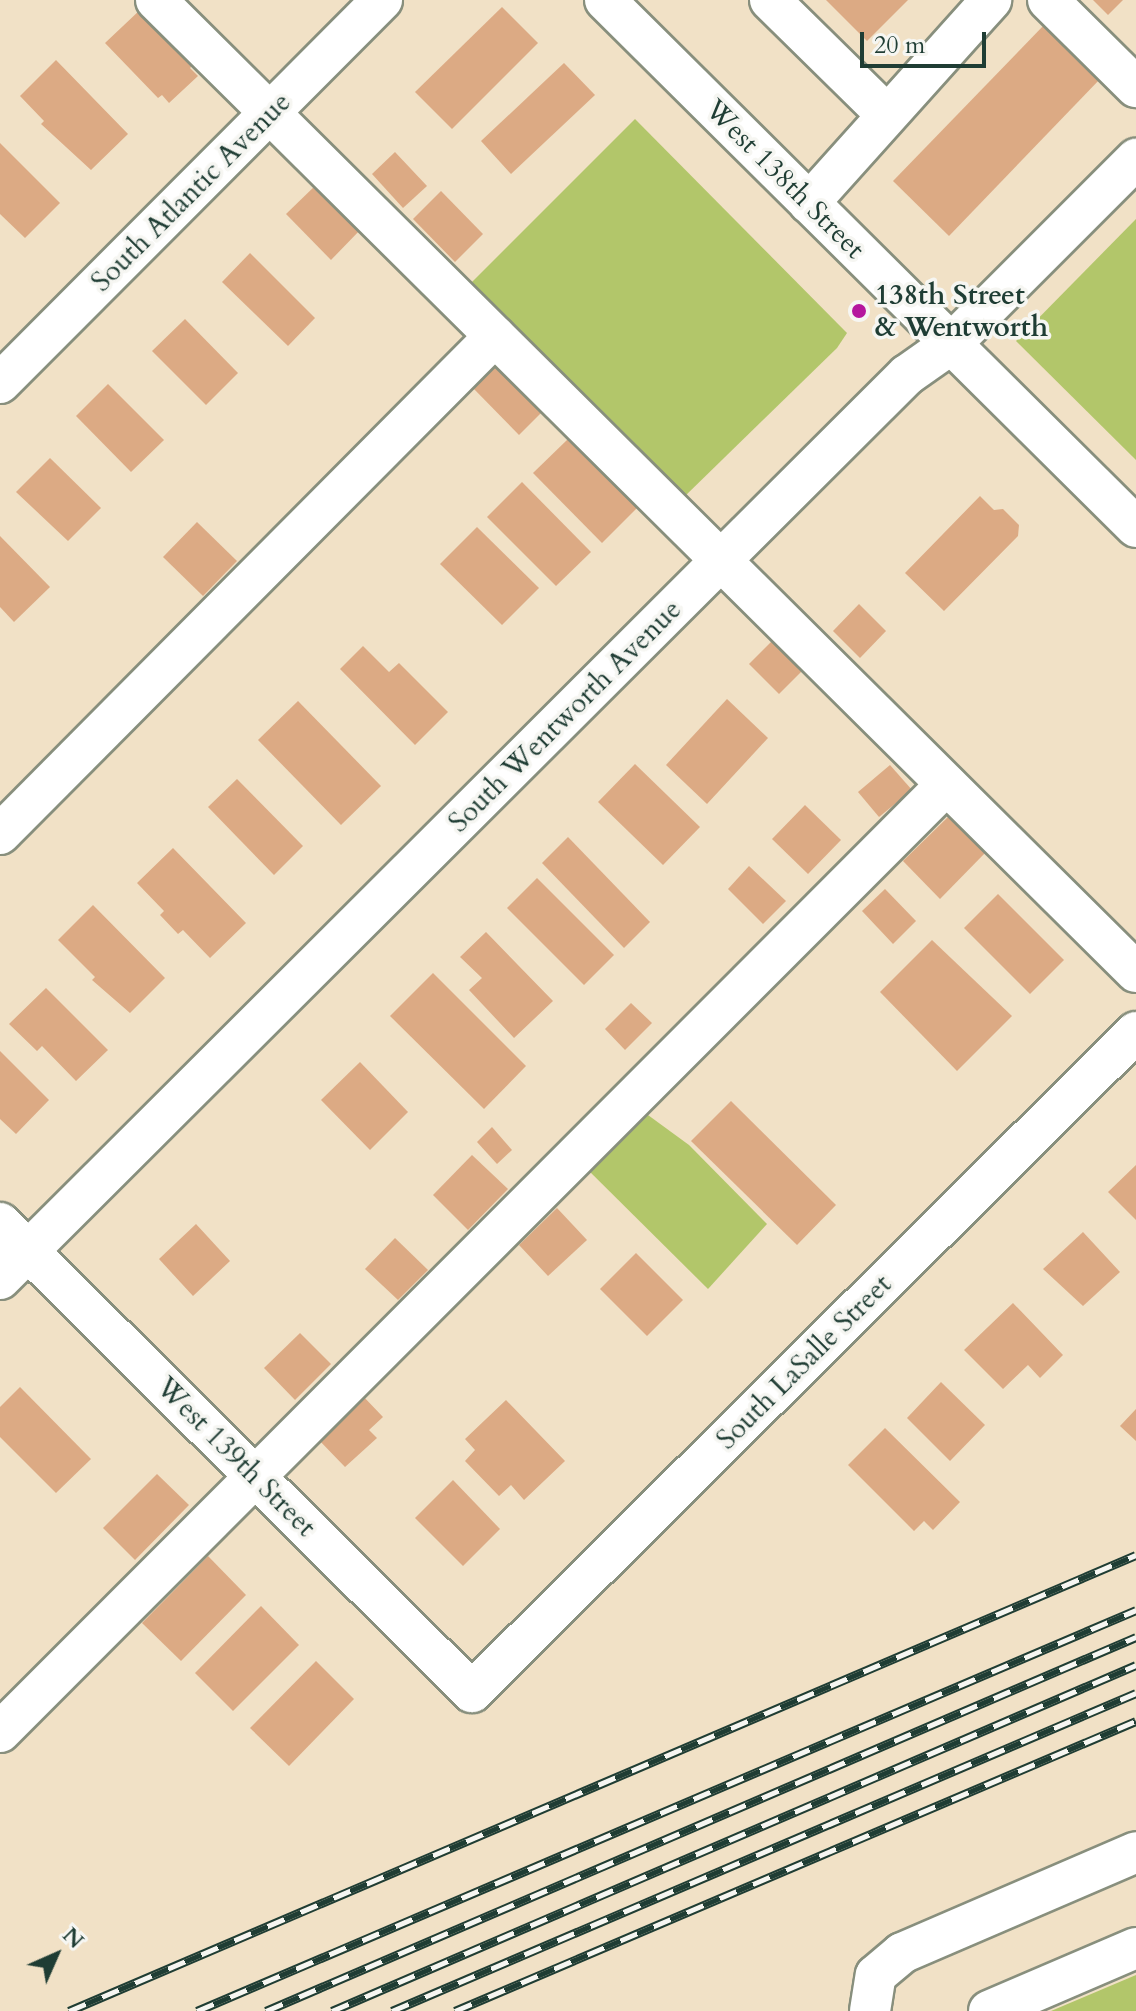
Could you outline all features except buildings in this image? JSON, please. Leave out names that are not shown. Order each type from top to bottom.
[{"type":"street","points":[[156,0],[1136,972]]},
{"type":"street","name":"South Atlantic Avenue","points":[[0,383],[382,0]]},
{"type":"street","name":"West 138th Street","points":[[605,0],[1136,527]]},
{"type":"street","points":[[770,0],[887,115]]},
{"type":"street","points":[[809,203],[991,0]]},
{"type":"street","points":[[1048,0],[1136,87]]},
{"type":"street","name":"South Wentworth Avenue","points":[[0,1279],[907,375],[951,344],[1136,159]]},
{"type":"street","points":[[0,834],[495,336]]},
{"type":"street","points":[[0,1732],[946,785]]},
{"type":"street","name":"South LaSalle Street","points":[[472,1692],[1136,1032]]},
{"type":"street","name":"West 139th Street","points":[[0,1223],[472,1692]]},
{"type":"street","points":[[870,2011],[876,1975],[902,1953],[1136,1852]]},
{"type":"street","points":[[989,2011],[1136,1948]]},
{"type":"green space","points":[[635,119],[847,333],[837,348],[683,498],[469,285]]},
{"type":"green space","points":[[1136,219],[1136,460],[1016,341]]},
{"type":"green space","points":[[637,1107],[689,1145],[767,1224],[708,1289],[582,1164]]},
{"type":"green space","points":[[1136,1975],[1136,2011],[1051,2011]]},
{"type":"railway","points":[[69,2011],[1136,1555]]},
{"type":"railway","points":[[197,2011],[1136,1610]]},
{"type":"railway","points":[[266,2011],[1136,1637]]},
{"type":"railway","points":[[332,2011],[1136,1665]]},
{"type":"railway","points":[[392,2011],[1136,1693]]},
{"type":"railway","points":[[455,2011],[1136,1721]]},
{"type":"place","name":"138th Street & Wentworth","points":[[859,311]]}]
